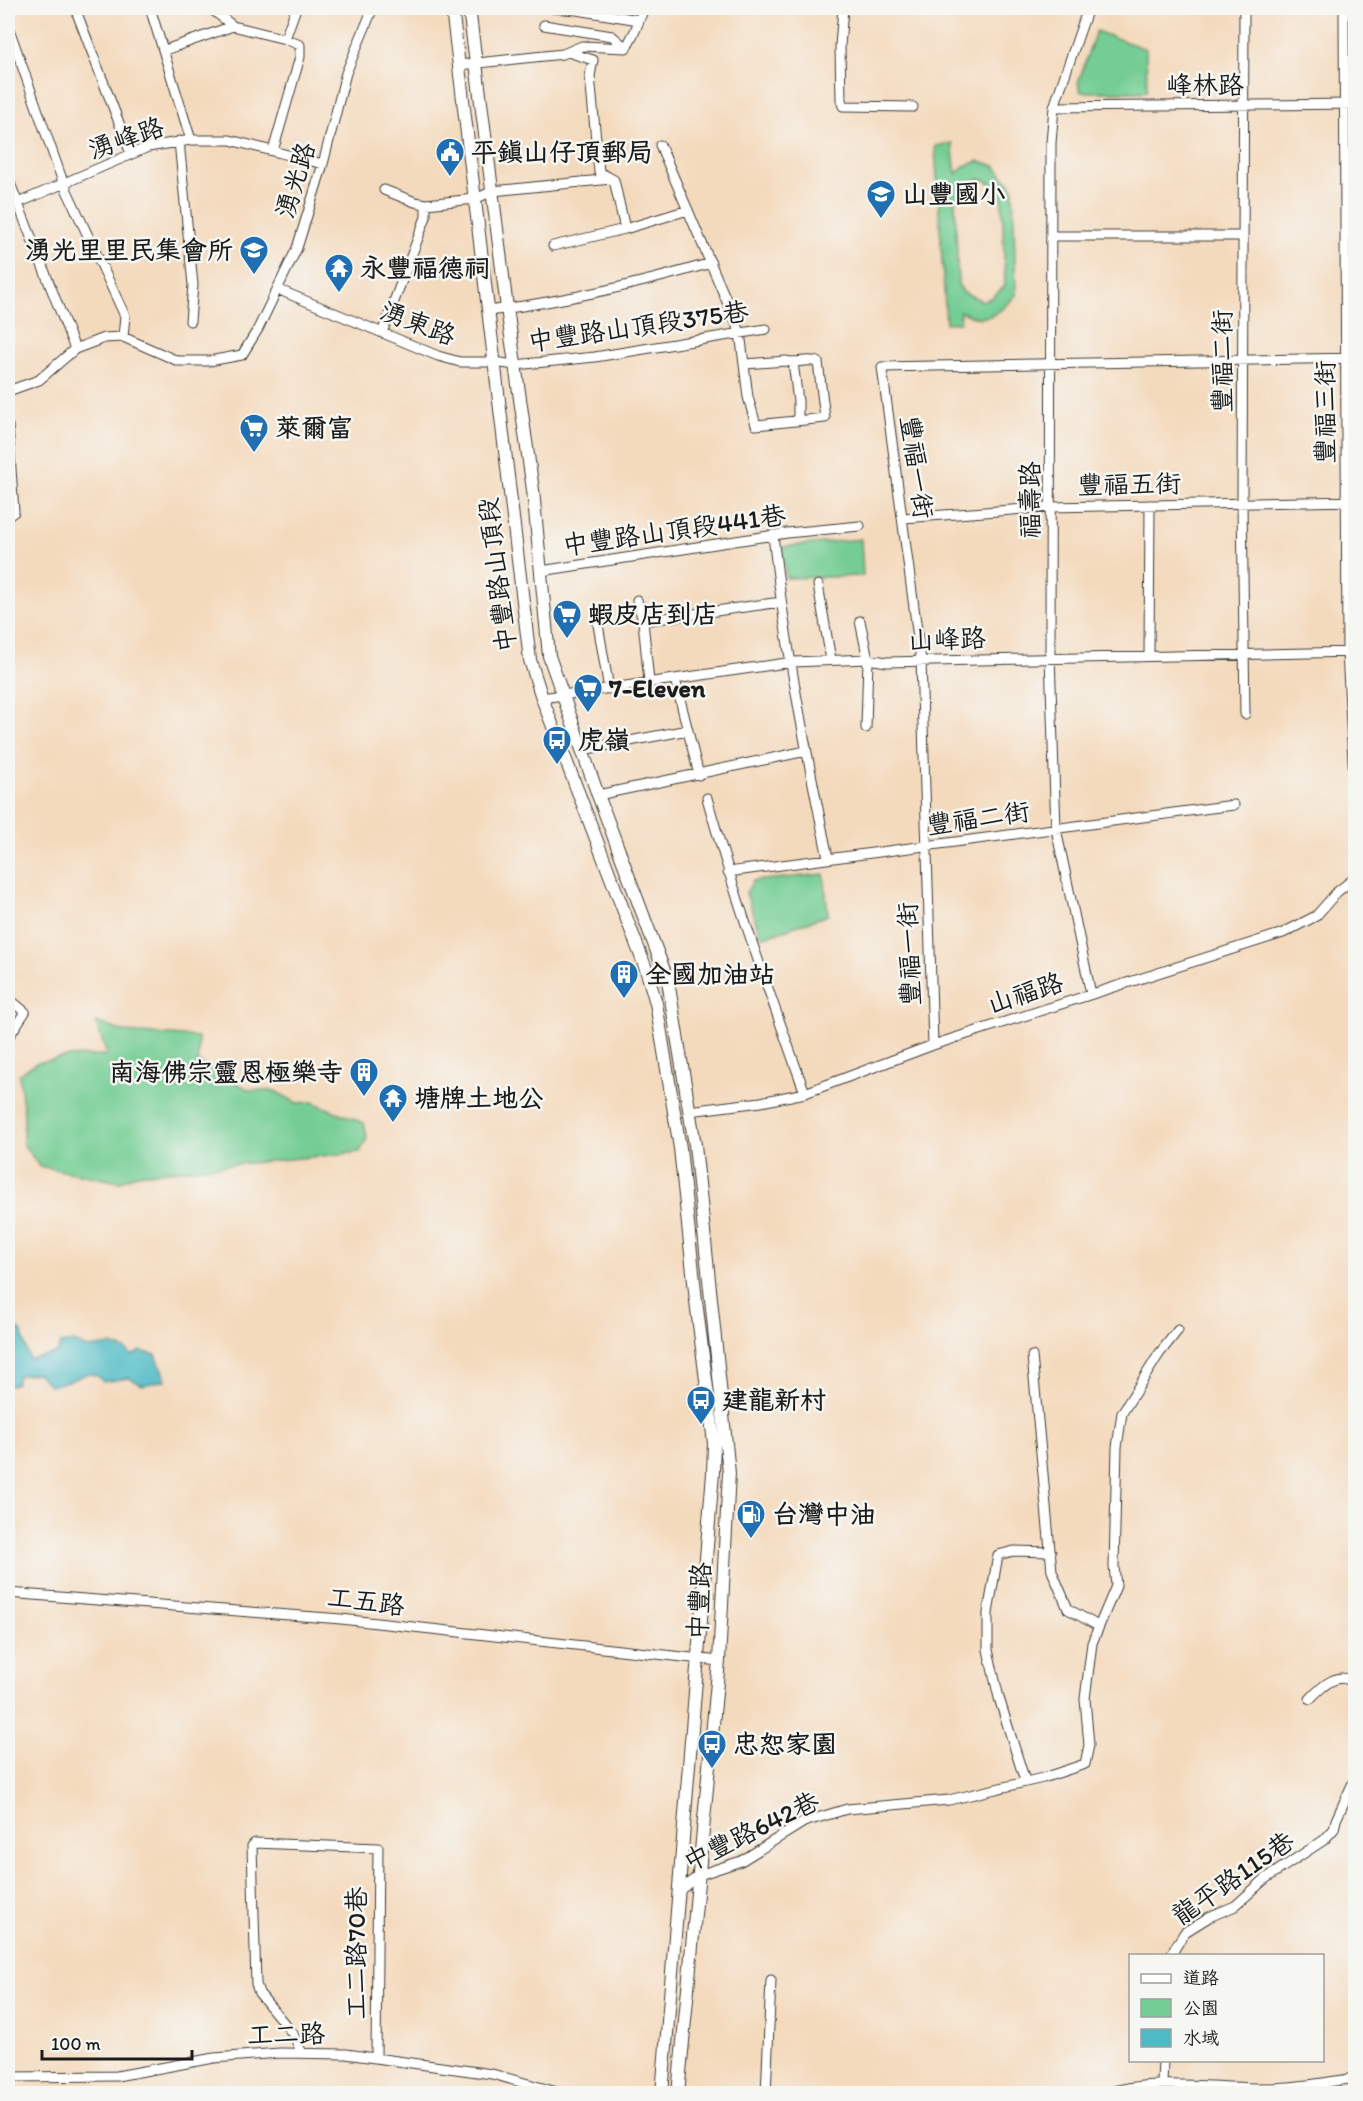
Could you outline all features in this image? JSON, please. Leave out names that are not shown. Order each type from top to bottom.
[{"type":"main road","name":"中豐路山頂段","points":[[452,8],[530,660],[542,698],[646,969],[656,1004],[674,1117]]},
{"type":"main road","name":"中豐路山頂段","points":[[469,8],[507,308],[533,490],[549,656],[668,981],[689,1111]]},
{"type":"main road","name":"中豐路","points":[[678,2094],[708,1755],[719,1660],[729,1473],[689,1111]]},
{"type":"main road","name":"中豐路","points":[[662,2094],[699,1659],[714,1443],[680,1148],[674,1117]]},
{"type":"main road","points":[[710,1508],[726,1509]]},
{"type":"street","points":[[75,8],[131,154]]},
{"type":"street","points":[[150,8],[165,50],[191,140]]},
{"type":"street","points":[[210,8],[233,26],[300,45],[300,57],[273,151]]},
{"type":"street","points":[[285,39],[296,8]]},
{"type":"street","name":"湧光路","points":[[123,337],[178,362],[209,361],[242,355],[258,329],[297,248],[323,164],[346,74],[374,8]]},
{"type":"street","points":[[552,8],[639,20]]},
{"type":"street","points":[[626,48],[644,8]]},
{"type":"street","points":[[843,8],[840,46],[843,106],[853,108],[912,107]]},
{"type":"street","name":"福壽路","points":[[1088,8],[1054,107],[1051,143],[1050,657],[1056,829],[1091,994]]},
{"type":"street","name":"豐福二街","points":[[1244,8],[1242,503],[1245,714]]},
{"type":"street","name":"豐福三街","points":[[1344,8],[1351,358],[1351,652],[1356,815]]},
{"type":"street","points":[[544,25],[612,36],[626,48]]},
{"type":"street","points":[[8,26],[63,182],[125,316],[123,337],[104,338],[75,349],[39,380],[8,391]]},
{"type":"street","points":[[165,50],[233,26]]},
{"type":"street","points":[[459,65],[568,52],[582,46],[626,48]]},
{"type":"street","points":[[568,52],[593,60],[591,76],[599,172],[614,180],[625,230]]},
{"type":"street","name":"峰林路","points":[[1054,107],[1356,104]]},
{"type":"street","name":"湧峰路","points":[[18,203],[148,147],[179,141],[230,140],[323,164]]},
{"type":"street","points":[[179,141],[193,285],[190,321]]},
{"type":"street","points":[[660,145],[740,332],[748,397],[756,425],[825,418],[818,362],[812,359],[793,363],[786,361],[745,364]]},
{"type":"street","points":[[8,178],[75,349]]},
{"type":"street","points":[[384,190],[426,204],[475,199],[493,191],[611,179]]},
{"type":"street","points":[[382,333],[426,217],[426,204]]},
{"type":"street","points":[[553,246],[625,230],[688,210]]},
{"type":"street","points":[[1052,236],[1242,236]]},
{"type":"street","points":[[488,311],[572,299],[642,283],[711,263]]},
{"type":"street","name":"湧東路","points":[[277,289],[438,356],[460,362],[494,362],[515,365]]},
{"type":"street","name":"中豐路山頂段375巷","points":[[515,365],[595,357],[766,329]]},
{"type":"street","name":"豐福一街","points":[[933,1045],[921,660],[882,367],[1351,358]]},
{"type":"street","points":[[793,363],[798,420]]},
{"type":"street","points":[[8,426],[14,495],[14,512],[8,516]]},
{"type":"street","name":"豐福五街","points":[[903,518],[1051,507],[1351,501]]},
{"type":"street","points":[[1149,656],[1150,505]]},
{"type":"street","name":"中豐路山頂段441巷","points":[[541,571],[773,535],[861,526]]},
{"type":"street","points":[[773,535],[781,602],[793,662],[806,752],[828,858]]},
{"type":"street","points":[[818,585],[831,660]]},
{"type":"street","points":[[637,600],[642,621],[649,682]]},
{"type":"street","points":[[642,621],[781,602]]},
{"type":"street","points":[[596,613],[609,689]]},
{"type":"street","points":[[860,621],[868,659],[866,728]]},
{"type":"street","name":"山峰路","points":[[542,698],[793,662],[1351,652]]},
{"type":"street","points":[[675,679],[699,775]]},
{"type":"street","points":[[582,750],[688,730]]},
{"type":"street","points":[[598,795],[806,752]]},
{"type":"street","points":[[707,798],[728,872],[805,1093]]},
{"type":"street","name":"豐福二街","points":[[728,872],[1234,805]]},
{"type":"street","name":"山福路","points":[[689,1111],[760,1102],[805,1093],[933,1045],[1283,933],[1316,916],[1337,892],[1356,877]]},
{"type":"street","points":[[8,998],[25,1012],[8,1038]]},
{"type":"street","points":[[1032,1356],[1052,1571],[1068,1610],[1098,1626],[1116,1586],[1119,1424],[1122,1413],[1159,1354],[1178,1330]]},
{"type":"street","points":[[1025,1781],[999,1698],[988,1650],[988,1613],[998,1555],[1014,1551],[1052,1552]]},
{"type":"street","name":"工五路","points":[[8,1593],[318,1617],[719,1660]]},
{"type":"street","name":"中豐路642巷","points":[[679,1891],[699,1875],[741,1861],[804,1822],[847,1809],[949,1800],[1043,1778],[1084,1764],[1089,1745],[1085,1699],[1092,1643],[1098,1626]]},
{"type":"street","points":[[1310,1699],[1326,1682],[1341,1678],[1353,1682],[1356,1686]]},
{"type":"street","name":"龍平路115巷","points":[[1171,1954],[1185,1932],[1209,1917],[1235,1906],[1265,1879],[1324,1840],[1334,1830],[1336,1820],[1356,1776]]},
{"type":"street","name":"工二路70巷","points":[[302,2053],[293,2034],[259,1994],[256,1984],[252,1846],[255,1843],[378,1848],[376,2058]]},
{"type":"street","points":[[766,2094],[771,1980]]},
{"type":"street","name":"工二路","points":[[8,2077],[117,2076],[214,2058],[280,2053],[346,2054],[492,2074],[564,2094]]},
{"type":"street","points":[[1162,2084],[1163,2062]]},
{"type":"street","points":[[1103,2094],[1135,2086],[1162,2084],[1290,2090],[1356,2078]]},
{"type":"green space","points":[[1096,31],[1146,49],[1147,90],[1144,92],[1081,92],[1078,83]]},
{"type":"green space","points":[[952,143],[956,174],[964,166],[979,161],[995,166],[1013,188],[1016,295],[991,316],[976,317],[960,311],[960,322],[946,323],[935,146]],"holes":[[[977,179],[992,184],[1002,198],[1005,286],[991,298],[982,301],[963,292],[958,284],[955,201],[965,186]]]},
{"type":"green space","points":[[861,539],[863,576],[786,578],[782,547]]},
{"type":"green space","points":[[824,874],[828,915],[764,937],[760,934],[746,893],[753,881]]},
{"type":"green space","points":[[96,1022],[124,1032],[198,1037],[198,1062],[249,1090],[275,1091],[297,1103],[312,1102],[364,1123],[367,1138],[360,1152],[137,1174],[119,1182],[39,1166],[23,1144],[24,1115],[19,1074],[36,1063],[66,1057],[107,1055]]},
{"type":"water","points":[[8,1323],[13,1330],[21,1330],[29,1359],[57,1353],[60,1344],[75,1342],[87,1348],[111,1345],[126,1350],[131,1356],[141,1351],[156,1355],[166,1380],[143,1385],[129,1378],[103,1382],[98,1376],[88,1373],[50,1386],[37,1373],[17,1376],[17,1383],[8,1386]]},
{"type":"place","name":"平鎮山仔頂郵局","points":[[450,178]]},
{"type":"place","name":"山豐國小","points":[[881,220]]},
{"type":"place","name":"湧光里里民集會所","points":[[254,276]]},
{"type":"place","name":"永豐福德祠","points":[[339,294]]},
{"type":"place","name":"萊爾富","points":[[254,454]]},
{"type":"place","name":"蝦皮店到店","points":[[567,640]]},
{"type":"place","name":"7-Eleven","points":[[588,714]]},
{"type":"place","name":"虎嶺","points":[[557,766]]},
{"type":"place","name":"全國加油站","points":[[624,1000]]},
{"type":"place","name":"南海佛宗靈恩極樂寺","points":[[364,1098]]},
{"type":"place","name":"塘牌土地公","points":[[393,1124]]},
{"type":"place","name":"建龍新村","points":[[701,1426]]},
{"type":"place","name":"台灣中油","points":[[751,1540]]},
{"type":"place","name":"忠恕家園","points":[[712,1770]]}]
